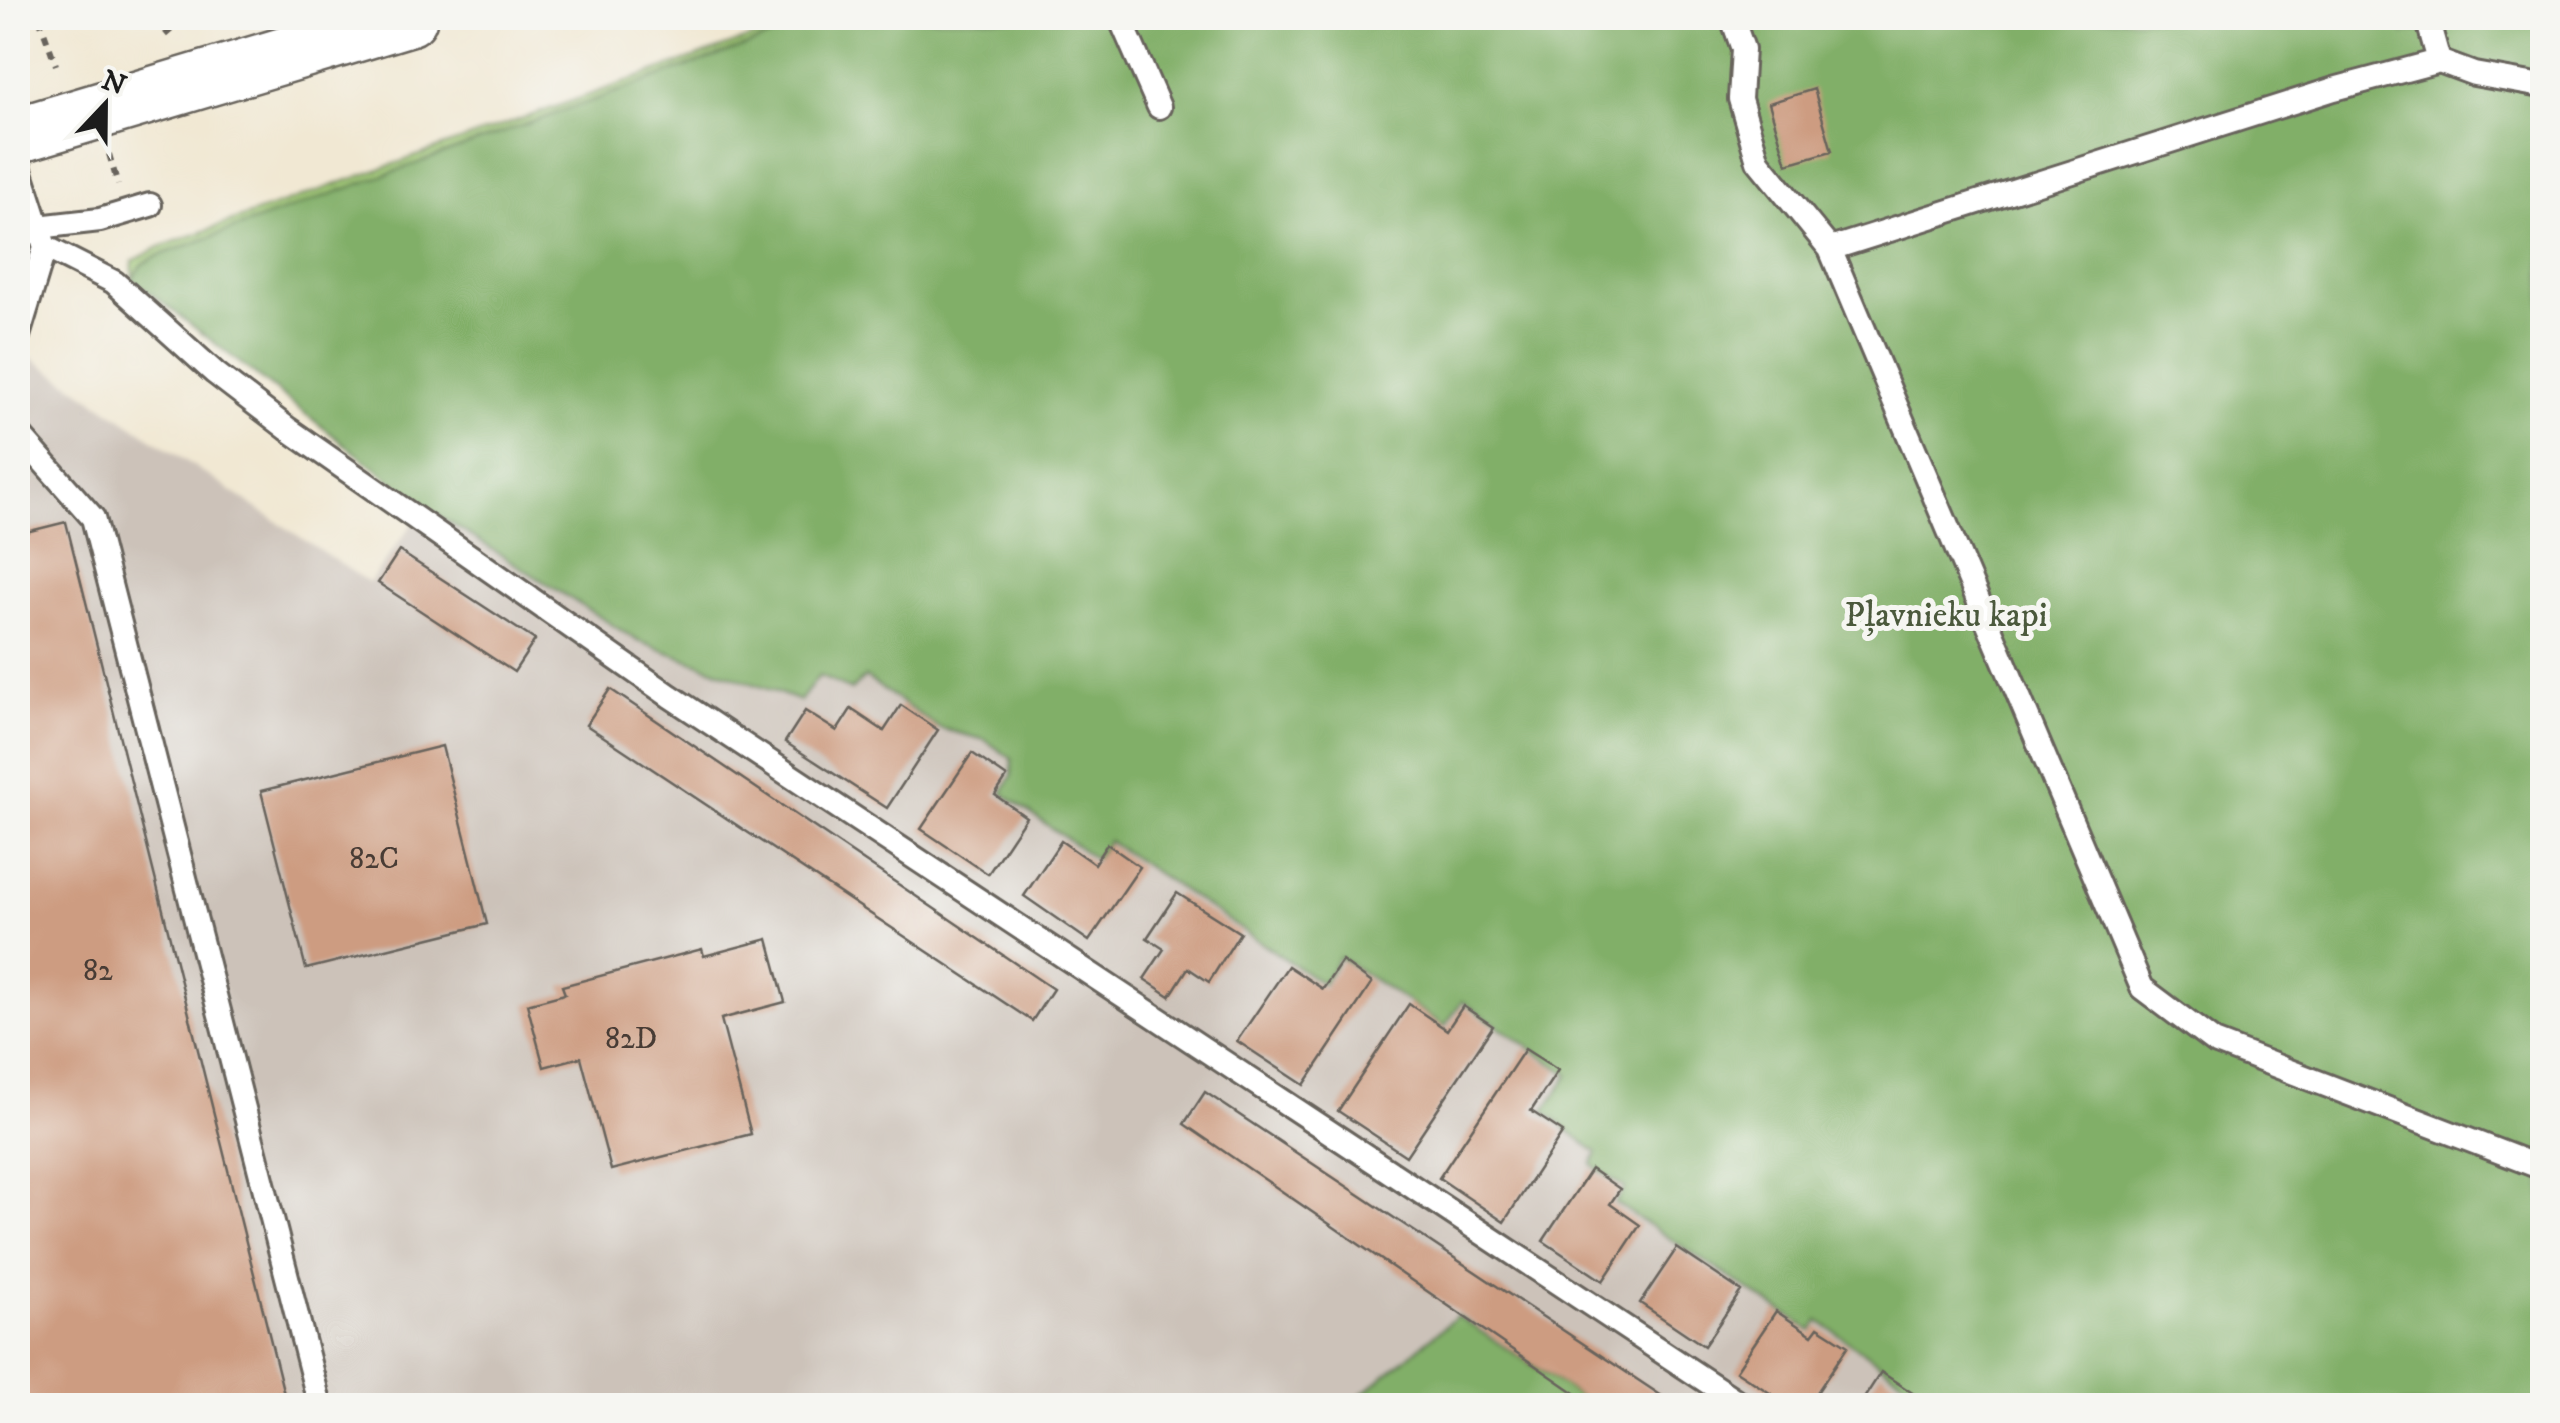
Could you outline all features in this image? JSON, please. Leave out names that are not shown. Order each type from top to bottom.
[{"type":"main road","points":[[18,135],[409,18]]},
{"type":"lane","points":[[1120,18],[1159,108]]},
{"type":"lane","points":[[1732,18],[1743,49],[1740,99],[1758,161],[1830,248],[2142,988],[2214,1042],[2542,1168]]},
{"type":"lane","points":[[2426,18],[2439,61]]},
{"type":"lane","points":[[1830,248],[2334,89],[2439,61],[2474,74],[2542,86]]},
{"type":"lane","points":[[18,163],[42,237],[18,336]]},
{"type":"lane","points":[[42,237],[150,205]]},
{"type":"lane","points":[[42,237],[114,282],[215,373],[288,428],[670,696],[1744,1406]]},
{"type":"lane","points":[[19,438],[93,518],[320,1406]]},
{"type":"path","points":[[39,18],[56,66]]},
{"type":"path","points":[[165,36],[185,18]]},
{"type":"shaded area","points":[[18,349],[369,583],[425,507],[639,641],[799,701],[819,676],[865,677],[939,728],[985,740],[1013,759],[1012,776],[1002,793],[1095,859],[1107,840],[1323,984],[1338,957],[1445,1025],[1461,1001],[1570,1075],[1597,1153],[1592,1166],[1626,1188],[1616,1202],[1812,1330],[1818,1321],[1939,1405],[1593,1405],[1457,1316],[1349,1405],[18,1405]]},
{"type":"green space","points":[[807,18],[823,18],[157,256],[142,264],[132,279],[133,261],[160,247]]},
{"type":"green space","name":"Pļavnieku kapi","points":[[823,18],[2396,18],[2403,33],[2472,18],[2542,18],[2542,1405],[1939,1405],[1819,1321],[1812,1331],[1615,1203],[1625,1188],[1592,1165],[1597,1153],[1544,1111],[1569,1075],[1462,1001],[1445,1026],[1339,957],[1323,984],[1108,841],[1095,859],[1002,793],[1012,776],[1012,759],[985,740],[939,728],[865,677],[851,690],[819,676],[800,701],[638,641],[425,507],[132,279],[142,264],[157,256]]},
{"type":"green space","points":[[1457,1316],[1593,1405],[1349,1405]]},
{"type":"building","points":[[1814,89],[1832,151],[1787,164],[1769,103]]},
{"type":"building","points":[[66,522],[287,1406],[18,1406],[18,534]]},
{"type":"building","points":[[399,551],[535,640],[514,672],[378,583]]},
{"type":"building","points":[[610,689],[1053,989],[1032,1021],[586,725]]},
{"type":"building","points":[[901,705],[938,730],[887,808],[785,742],[805,711],[837,731],[851,709],[884,731]]},
{"type":"building","points":[[442,746],[487,924],[306,969],[261,791]]},
{"type":"building","points":[[972,753],[1007,777],[995,795],[1026,817],[988,874],[921,829]]},
{"type":"building","points":[[1061,841],[1094,864],[1107,844],[1140,867],[1089,941],[1024,896]]},
{"type":"building","points":[[1177,893],[1240,933],[1209,982],[1188,968],[1170,996],[1144,979],[1164,949],[1147,938]]},
{"type":"building","points":[[768,939],[785,1002],[721,1019],[751,1134],[611,1170],[581,1057],[544,1067],[527,1004],[565,994],[562,986],[702,949],[704,956]]},
{"type":"building","points":[[1342,961],[1372,983],[1304,1085],[1237,1041],[1288,966],[1323,989]]},
{"type":"building","points":[[1409,1004],[1447,1030],[1463,1006],[1493,1026],[1406,1156],[1338,1111]]},
{"type":"building","points":[[1525,1049],[1558,1070],[1531,1111],[1563,1132],[1504,1222],[1439,1178]]},
{"type":"building","points":[[1205,1092],[1677,1406],[1594,1406],[1184,1124]]},
{"type":"building","points":[[1591,1169],[1620,1189],[1610,1204],[1640,1225],[1603,1281],[1543,1241]]},
{"type":"building","points":[[1677,1248],[1741,1291],[1704,1346],[1640,1303]]},
{"type":"building","points":[[1776,1311],[1812,1335],[1818,1327],[1848,1346],[1808,1406],[1790,1406],[1736,1371]]},
{"type":"building","points":[[1881,1372],[1932,1406],[1859,1406]]}]
